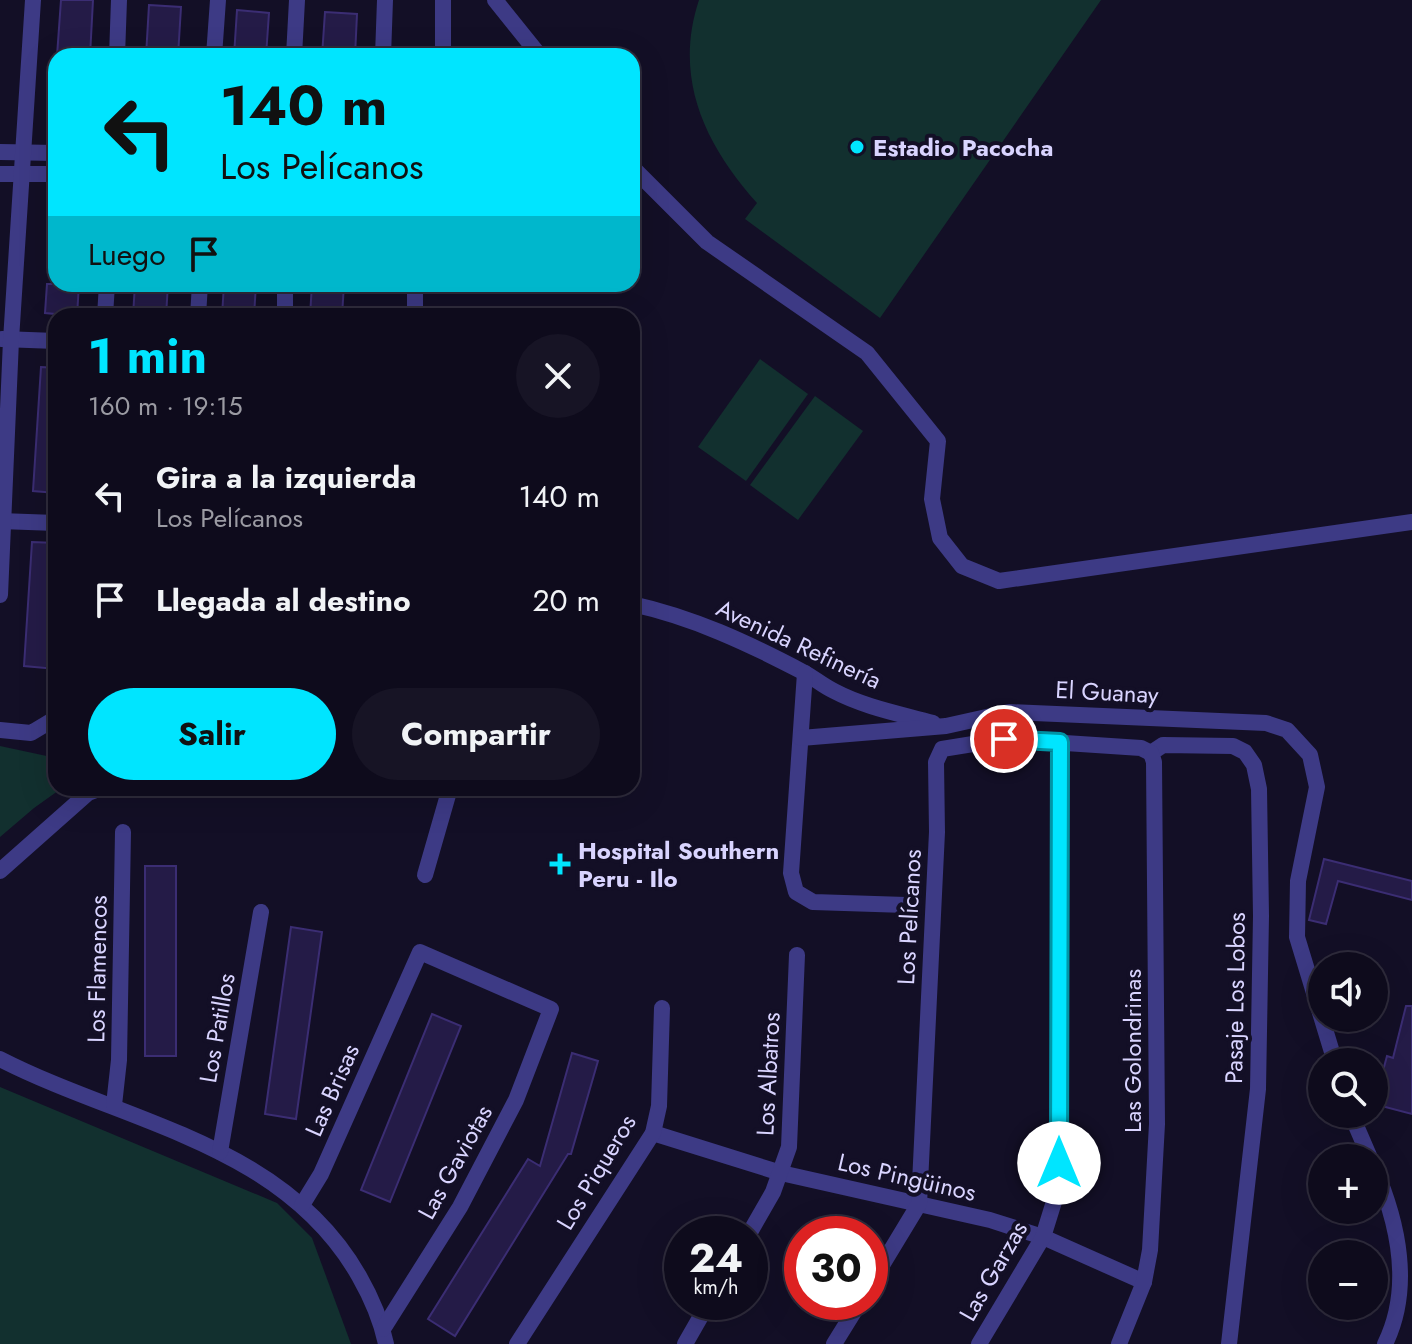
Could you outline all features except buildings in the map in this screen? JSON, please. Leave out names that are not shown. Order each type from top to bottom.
[{"type":"street","points":[[0,595],[6,340],[25,152],[33,0]]},
{"type":"street","points":[[117,48],[119,0]]},
{"type":"street","points":[[215,48],[218,0]]},
{"type":"street","points":[[294,48],[297,0]]},
{"type":"street","points":[[383,48],[385,0]]},
{"type":"street","points":[[443,0],[443,48]]},
{"type":"street","points":[[495,0],[534,48]]},
{"type":"street","points":[[0,152],[48,153]]},
{"type":"street","points":[[0,174],[48,174]]},
{"type":"street","points":[[640,175],[707,242],[867,353],[938,441],[932,499],[940,538],[962,566],[999,581],[1412,522]]},
{"type":"street","points":[[6,340],[48,341]]},
{"type":"street","points":[[2,522],[48,523]]},
{"type":"street","name":"Avenida Refinería","points":[[640,606],[669,612],[725,633],[805,673],[834,692],[946,726]]},
{"type":"street","points":[[805,673],[791,873],[796,892],[813,902],[906,905]]},
{"type":"street","name":"El Guanay","points":[[801,738],[946,726],[1009,712],[1266,723],[1287,730],[1310,755],[1317,787],[1298,881],[1297,937],[1331,1048]]},
{"type":"street","points":[[0,730],[31,733],[48,723]]},
{"type":"street","name":"Los Pelícanos","points":[[888,1255],[919,1204],[937,832],[936,762],[942,749],[1004,739],[1141,748],[1151,753]]},
{"type":"street","name":"Las Garzas","points":[[979,1344],[1043,1237],[1057,1192],[1060,742]]},
{"type":"street","name":"Pasaje Los Lobos","points":[[1151,753],[1163,745],[1233,746],[1245,752],[1254,765],[1259,789],[1261,916],[1258,1089],[1229,1344]]},
{"type":"street","name":"Las Golondrinas","points":[[1119,1344],[1144,1282],[1150,1250],[1157,1124],[1154,762],[1151,753]]},
{"type":"street","points":[[0,871],[85,796]]},
{"type":"street","points":[[425,875],[448,796]]},
{"type":"street","name":"Los Flamencos","points":[[114,1105],[119,1060],[123,832]]},
{"type":"street","name":"Los Patillos","points":[[220,1152],[261,912]]},
{"type":"street","name":"Las Brisas","points":[[302,1205],[321,1174],[420,952],[551,1009]]},
{"type":"street","name":"Los Albatros","points":[[759,1216],[773,1192],[789,1147],[797,955]]},
{"type":"street","name":"Los Piqueros","points":[[517,1344],[653,1133],[659,1106],[662,1008]]},
{"type":"street","name":"Las Gaviotas","points":[[384,1337],[467,1194],[516,1100],[551,1009]]},
{"type":"street","points":[[0,1059],[220,1152],[274,1183],[302,1205],[344,1250],[365,1287],[384,1337]]},
{"type":"street","name":"Los Pingüinos","points":[[653,1133],[781,1173],[990,1220],[1043,1237],[1144,1282]]},
{"type":"street","points":[[1385,1344],[1395,1331],[1408,1295],[1406,1258],[1388,1198]]},
{"type":"street","points":[[685,1344],[699,1320]]},
{"type":"street","points":[[834,1344],[849,1320]]},
{"type":"green space","name":"Estadio Pacocha","points":[[699,0],[1101,0],[880,318],[745,219],[757,203],[722,158],[709,134],[692,83],[692,29]]},
{"type":"green space","points":[[760,359],[808,394],[746,481],[698,447]]},
{"type":"green space","points":[[815,396],[863,431],[798,520],[750,485]]},
{"type":"green space","points":[[0,746],[48,756],[48,796],[51,796],[0,837]]},
{"type":"green space","points":[[0,1087],[277,1203],[312,1238],[351,1344],[0,1344]]},
{"type":"place","name":"Estadio Pacocha","points":[[857,147]]},
{"type":"place","name":"Hospital Southern Peru - Ilo","points":[[560,864]]},
{"type":"route","points":[[1004,739],[1060,742],[1059,1163]]}]
